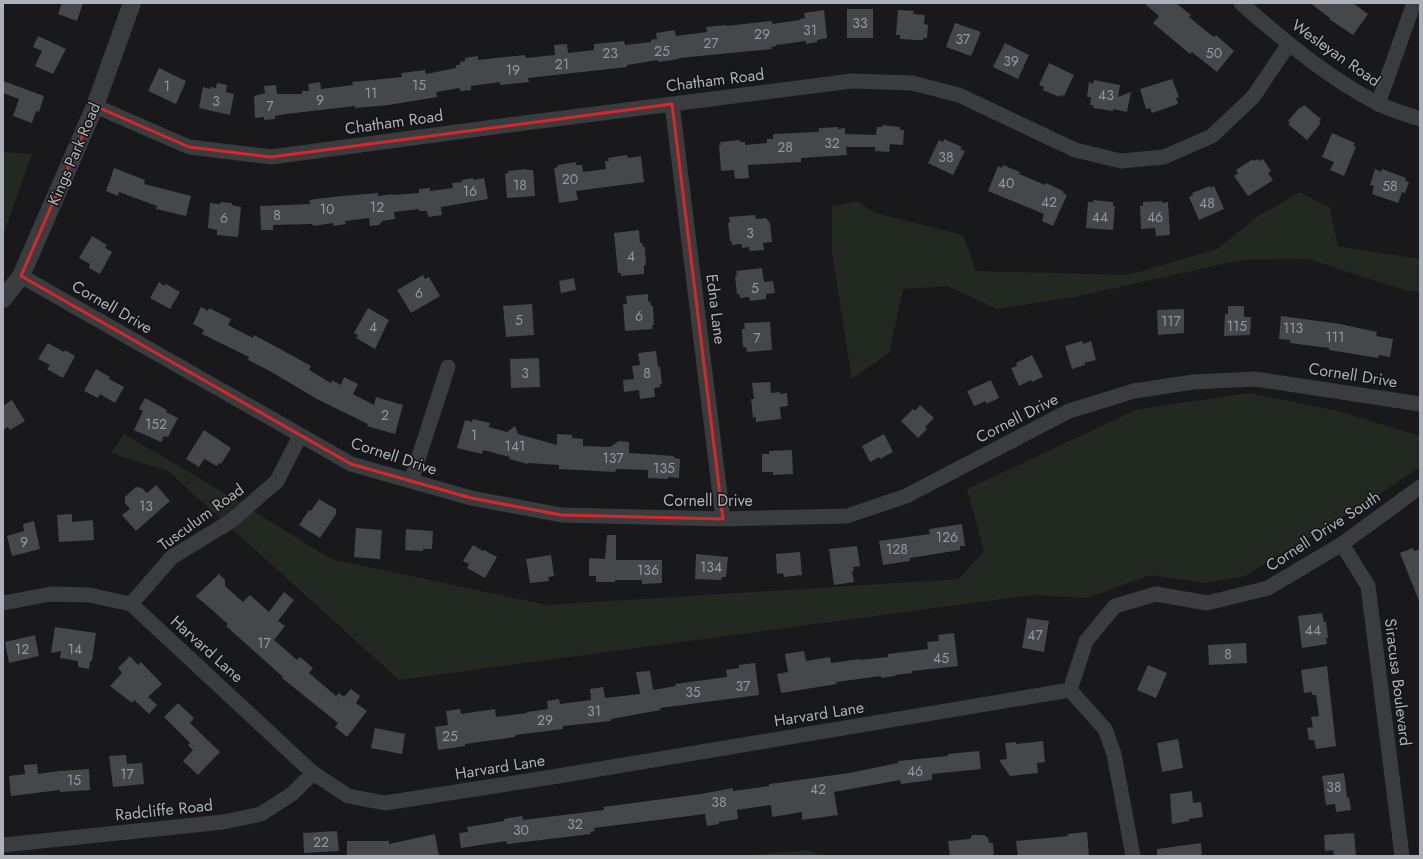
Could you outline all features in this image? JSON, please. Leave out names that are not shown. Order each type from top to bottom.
[{"type":"street","name":"Kings Park Road","points":[[3,299],[21,276],[96,106],[132,3]]},
{"type":"street","name":"Wesleyan Road","points":[[1241,3],[1289,44],[1337,79],[1378,104],[1420,118]]},
{"type":"street","points":[[1378,104],[1414,3]]},
{"type":"street","name":"Chatham Road","points":[[96,106],[189,147],[271,157],[852,81],[912,83],[959,95],[1075,150],[1121,161],[1164,157],[1212,136],[1254,96],[1289,44]]},
{"type":"street","name":"Edna Lane","points":[[672,104],[723,519]]},
{"type":"street","name":"Cornell Drive","points":[[21,276],[351,464],[471,498],[562,515],[723,519],[847,516],[906,496],[1070,411],[1134,391],[1194,382],[1255,378],[1420,404]]},
{"type":"street","points":[[411,481],[448,368]]},
{"type":"street","name":"Tusculum Road","points":[[131,604],[172,557],[231,521],[277,481],[300,436]]},
{"type":"street","name":"Cornell Drive South","points":[[1070,690],[1086,641],[1115,606],[1156,594],[1207,603],[1268,588],[1342,544],[1420,487]]},
{"type":"street","name":"Siracusa Boulevard","points":[[1342,544],[1368,586],[1402,856]]},
{"type":"street","points":[[3,603],[51,594],[88,595],[131,604]]},
{"type":"street","name":"Harvard Lane","points":[[131,604],[313,772],[348,796],[385,803],[552,777],[1070,690]]},
{"type":"street","points":[[1070,690],[1105,729],[1114,754],[1133,856]]},
{"type":"street","name":"Radcliffe Road","points":[[3,845],[223,822],[261,814],[292,794],[313,772]]},
{"type":"highlighted area","points":[[672,104],[723,519],[561,515],[471,498],[351,464],[21,276],[95,106],[189,147],[271,157]]},
{"type":"shaded area","points":[[3,152],[32,154],[3,235]]},
{"type":"shaded area","points":[[1300,192],[1330,208],[1338,246],[1420,259],[1420,291],[1407,291],[1308,259],[1241,260],[1075,297],[997,309],[947,286],[903,289],[889,353],[852,379],[832,254],[832,206],[857,201],[875,213],[963,235],[976,271],[1128,275],[1217,249],[1257,217]]},
{"type":"shaded area","points":[[1249,393],[1338,411],[1420,436],[1420,467],[1360,507],[1243,577],[1204,583],[1151,575],[1086,598],[1032,595],[399,680],[168,471],[111,453],[124,434],[211,485],[331,559],[547,605],[959,579],[984,551],[967,489],[1138,409]]},
{"type":"shaded area","points":[[806,850],[824,856],[742,856]]},
{"type":"building","points":[[62,3],[83,3],[77,21],[58,14]]},
{"type":"building","points":[[1144,3],[1176,3],[1191,15],[1189,17],[1214,37],[1216,35],[1234,51],[1217,72],[1192,52],[1190,54],[1153,23],[1159,16]]},
{"type":"building","points":[[1310,3],[1353,3],[1368,14],[1353,35],[1329,19],[1330,18]]},
{"type":"building","points":[[847,9],[873,9],[873,38],[847,38]]},
{"type":"building","points":[[824,10],[827,38],[817,40],[817,42],[806,44],[806,41],[776,45],[771,47],[772,49],[679,58],[658,62],[658,60],[627,65],[627,67],[528,78],[529,82],[500,85],[500,82],[471,86],[471,90],[460,91],[460,88],[436,92],[437,97],[389,105],[355,108],[355,106],[286,114],[275,116],[275,119],[264,120],[264,117],[255,118],[254,96],[265,93],[264,86],[276,85],[277,94],[302,94],[302,91],[309,91],[308,84],[320,82],[321,89],[353,85],[352,82],[402,77],[401,73],[425,70],[426,74],[456,68],[456,65],[460,65],[460,62],[465,61],[465,58],[478,56],[478,60],[525,55],[526,58],[555,55],[554,45],[567,44],[568,53],[594,50],[594,44],[624,41],[625,45],[651,42],[651,40],[657,39],[656,33],[675,30],[676,36],[707,32],[706,27],[772,21],[772,24],[800,20],[805,18],[804,13]]},
{"type":"building","points":[[898,10],[914,11],[913,14],[925,15],[924,24],[928,25],[927,38],[923,38],[923,40],[900,39],[900,35],[896,35]]},
{"type":"building","points":[[955,23],[981,32],[971,56],[946,47]]},
{"type":"building","points":[[38,36],[66,49],[53,74],[35,66],[42,51],[33,47]]},
{"type":"building","points":[[1005,43],[1029,55],[1018,79],[993,67]]},
{"type":"building","points":[[1049,63],[1074,75],[1064,96],[1061,95],[1059,97],[1043,90],[1044,87],[1039,85]]},
{"type":"building","points":[[159,68],[186,81],[176,104],[148,91]]},
{"type":"building","points":[[1172,79],[1179,97],[1176,98],[1178,104],[1152,113],[1150,108],[1146,109],[1140,89]]},
{"type":"building","points":[[1094,80],[1120,85],[1118,97],[1131,92],[1127,112],[1113,109],[1113,111],[1093,108],[1094,105],[1090,105],[1091,97],[1087,97],[1089,82],[1093,84]]},
{"type":"building","points":[[3,81],[44,96],[39,112],[36,111],[32,123],[13,116],[19,99],[3,93]]},
{"type":"building","points":[[217,83],[227,85],[226,92],[234,94],[230,115],[199,108],[203,87],[210,89],[210,87],[216,88]]},
{"type":"building","points":[[1304,105],[1321,119],[1319,122],[1321,123],[1307,140],[1288,124],[1290,122],[1288,121],[1300,107],[1301,108]]},
{"type":"building","points":[[882,125],[900,127],[900,130],[904,130],[903,145],[890,144],[889,152],[875,151],[875,147],[846,147],[847,155],[801,158],[801,162],[748,165],[749,178],[735,179],[734,170],[721,171],[720,142],[740,140],[740,142],[745,142],[745,145],[767,143],[767,139],[773,139],[773,134],[817,132],[819,131],[819,128],[838,127],[838,129],[845,128],[845,134],[876,135],[877,127],[882,127]]},
{"type":"building","points":[[1332,133],[1355,143],[1353,145],[1356,147],[1344,176],[1330,170],[1334,162],[1322,157]]},
{"type":"building","points":[[944,139],[962,147],[960,149],[965,151],[953,175],[928,163],[939,140],[943,142]]},
{"type":"building","points":[[627,155],[628,158],[641,156],[644,182],[576,191],[578,200],[559,203],[554,168],[558,167],[558,165],[576,162],[576,165],[582,165],[583,172],[606,169],[605,161],[609,161],[608,158]]},
{"type":"building","points":[[1253,159],[1254,161],[1258,159],[1260,161],[1263,159],[1271,171],[1268,173],[1273,180],[1248,196],[1234,176],[1238,173],[1236,170]]},
{"type":"building","points":[[1003,165],[1020,172],[1019,174],[1045,185],[1046,183],[1063,191],[1063,193],[1067,195],[1053,226],[1042,221],[1044,214],[988,191],[998,166],[1002,168]]},
{"type":"building","points":[[114,168],[145,180],[144,184],[191,196],[186,216],[156,209],[157,206],[119,192],[118,196],[106,191]]},
{"type":"building","points":[[526,169],[533,170],[535,196],[507,198],[505,174],[508,173],[508,171]]},
{"type":"building","points":[[1375,169],[1381,172],[1382,169],[1406,178],[1405,181],[1409,182],[1405,193],[1402,192],[1398,203],[1372,194],[1374,186],[1370,185]]},
{"type":"building","points":[[473,178],[474,180],[484,178],[488,199],[441,207],[442,215],[428,217],[427,211],[419,211],[419,209],[394,212],[395,219],[382,221],[379,225],[370,226],[369,218],[345,221],[346,224],[333,226],[333,223],[313,226],[312,224],[273,225],[273,230],[261,230],[260,206],[310,204],[309,200],[378,193],[378,196],[419,193],[419,189],[430,188],[430,191],[453,188],[452,183],[462,182],[462,180]]},
{"type":"building","points":[[1210,186],[1211,188],[1214,186],[1224,209],[1199,220],[1189,197],[1193,195],[1192,193]]},
{"type":"building","points":[[1093,200],[1113,202],[1113,206],[1115,206],[1113,230],[1086,228],[1088,202],[1093,202]]},
{"type":"building","points":[[1162,201],[1162,203],[1168,202],[1170,235],[1156,236],[1155,228],[1141,229],[1140,206],[1143,206],[1143,202]]},
{"type":"building","points":[[221,202],[232,203],[232,205],[241,207],[238,237],[217,235],[217,230],[208,228],[210,203],[220,204]]},
{"type":"building","points":[[755,215],[756,219],[766,218],[770,223],[772,242],[763,243],[764,250],[750,251],[749,247],[742,248],[742,244],[732,245],[732,241],[730,242],[728,223],[730,222],[729,217]]},
{"type":"building","points":[[639,230],[640,243],[642,243],[643,247],[645,247],[646,265],[644,265],[644,274],[621,276],[621,273],[618,273],[614,233]]},
{"type":"building","points":[[92,236],[107,245],[105,248],[112,252],[100,274],[89,268],[90,264],[79,258]]},
{"type":"building","points":[[762,268],[764,282],[773,281],[775,293],[766,294],[766,299],[750,301],[749,297],[740,298],[739,294],[737,294],[735,276],[737,276],[736,271]]},
{"type":"building","points":[[423,275],[425,279],[429,277],[440,296],[411,313],[397,290]]},
{"type":"building","points":[[574,278],[576,290],[561,293],[559,281]]},
{"type":"building","points":[[159,282],[164,286],[166,284],[180,292],[170,309],[150,298]]},
{"type":"building","points":[[648,294],[648,302],[650,301],[651,306],[653,306],[653,329],[625,331],[623,304],[627,304],[626,296]]},
{"type":"building","points":[[532,304],[534,335],[506,337],[503,306]]},
{"type":"building","points":[[1228,306],[1244,306],[1244,317],[1251,317],[1250,335],[1224,336],[1225,314],[1228,314]]},
{"type":"building","points":[[201,307],[208,311],[209,308],[231,319],[228,325],[253,338],[254,335],[311,366],[309,370],[331,383],[332,380],[341,385],[344,377],[358,384],[353,394],[374,405],[376,397],[403,405],[395,434],[367,426],[368,424],[317,399],[248,360],[249,357],[202,334],[204,330],[193,324]]},
{"type":"building","points":[[368,308],[389,320],[375,349],[356,338],[358,335],[354,333]]},
{"type":"building","points":[[1184,309],[1184,333],[1158,335],[1157,310]]},
{"type":"building","points":[[1281,316],[1340,324],[1377,332],[1376,336],[1393,339],[1390,357],[1379,355],[1378,358],[1329,350],[1329,348],[1290,343],[1290,340],[1279,339]]},
{"type":"building","points":[[770,322],[772,350],[747,352],[746,347],[743,347],[742,329],[745,329],[744,323]]},
{"type":"building","points":[[1082,341],[1083,344],[1091,341],[1096,360],[1084,363],[1085,365],[1072,369],[1065,346]]},
{"type":"building","points":[[48,343],[75,356],[63,378],[47,369],[50,365],[38,359]]},
{"type":"building","points":[[656,351],[662,384],[660,384],[660,387],[654,388],[655,397],[640,399],[639,390],[624,392],[623,380],[634,379],[632,366],[640,365],[638,353]]},
{"type":"building","points":[[1032,355],[1043,377],[1032,382],[1031,380],[1019,386],[1011,368],[1017,366],[1016,363]]},
{"type":"building","points":[[539,358],[540,387],[511,388],[510,359]]},
{"type":"building","points":[[96,369],[110,377],[109,379],[124,387],[115,403],[100,394],[98,398],[84,391]]},
{"type":"building","points":[[991,380],[999,398],[986,404],[986,401],[974,406],[967,391]]},
{"type":"building","points":[[770,382],[771,393],[787,393],[788,406],[780,407],[781,419],[756,422],[756,417],[753,418],[751,399],[754,399],[752,383]]},
{"type":"building","points":[[145,398],[178,418],[168,437],[164,436],[161,442],[134,430],[143,411],[139,409]]},
{"type":"building","points":[[12,400],[25,421],[10,430],[8,427],[3,430],[3,406]]},
{"type":"building","points":[[920,405],[934,418],[925,427],[927,429],[918,438],[901,421],[913,409],[915,411]]},
{"type":"building","points":[[473,419],[490,423],[489,427],[507,432],[515,426],[518,434],[557,445],[557,434],[572,435],[572,438],[583,439],[583,446],[610,447],[619,441],[629,442],[629,453],[674,456],[674,458],[680,459],[679,478],[648,478],[648,470],[616,469],[615,472],[559,469],[559,465],[528,464],[509,459],[510,457],[483,450],[482,454],[457,448],[465,420],[472,422]]},
{"type":"building","points":[[204,430],[231,448],[221,464],[219,463],[217,466],[204,459],[199,467],[186,459]]},
{"type":"building","points":[[884,434],[893,452],[880,459],[879,457],[870,462],[862,446]]},
{"type":"building","points":[[792,450],[793,474],[773,475],[773,472],[762,472],[762,454],[769,454],[769,451]]},
{"type":"building","points":[[156,485],[170,501],[136,531],[122,515],[130,509],[125,503],[125,497],[136,487],[142,488],[147,493]]},
{"type":"building","points":[[319,499],[336,509],[336,514],[320,538],[299,525],[309,510],[311,511]]},
{"type":"building","points":[[72,514],[72,522],[93,520],[94,540],[59,542],[57,515]]},
{"type":"building","points":[[34,521],[40,549],[12,556],[7,536],[24,531],[23,524]]},
{"type":"building","points":[[962,524],[965,546],[960,546],[960,550],[910,558],[910,561],[883,565],[879,541],[930,534],[929,529]]},
{"type":"building","points":[[356,528],[382,530],[380,559],[354,557]]},
{"type":"building","points":[[406,529],[433,531],[432,549],[423,549],[423,551],[405,550]]},
{"type":"building","points":[[607,535],[616,535],[616,560],[662,560],[662,583],[642,584],[642,580],[596,582],[596,576],[589,576],[589,558],[605,559]]},
{"type":"building","points":[[473,545],[497,557],[485,578],[467,568],[469,564],[463,561]]},
{"type":"building","points":[[857,546],[860,566],[853,567],[854,571],[852,571],[854,582],[834,585],[829,549]]},
{"type":"building","points":[[1413,548],[1414,551],[1420,549],[1419,601],[1400,553]]},
{"type":"building","points":[[800,552],[802,575],[784,577],[783,573],[777,574],[776,554]]},
{"type":"building","points":[[696,554],[728,557],[726,577],[722,577],[721,580],[695,579]]},
{"type":"building","points":[[551,555],[554,576],[548,577],[549,581],[530,583],[526,559]]},
{"type":"building","points":[[219,574],[225,580],[225,586],[243,602],[250,595],[269,612],[284,592],[294,600],[278,621],[285,626],[274,640],[297,660],[300,657],[313,668],[309,673],[336,696],[339,693],[344,697],[351,689],[360,696],[356,703],[367,711],[347,737],[335,727],[338,723],[282,678],[283,677],[226,626],[228,624],[196,596]]},
{"type":"building","points":[[1322,613],[1324,622],[1326,622],[1328,638],[1326,638],[1327,644],[1302,648],[1298,616]]},
{"type":"building","points":[[1027,618],[1049,621],[1044,652],[1022,648]]},
{"type":"building","points":[[55,627],[96,633],[92,661],[90,661],[89,669],[78,667],[78,661],[60,658],[61,651],[51,653]]},
{"type":"building","points":[[954,633],[958,666],[912,671],[912,673],[881,678],[881,676],[836,682],[837,684],[781,693],[777,674],[788,672],[785,654],[804,651],[806,661],[830,657],[831,663],[888,657],[888,654],[928,649],[927,642],[939,641],[938,635]]},
{"type":"building","points":[[35,635],[39,656],[9,663],[5,642]]},
{"type":"building","points":[[1246,643],[1247,663],[1209,665],[1208,645]]},
{"type":"building","points":[[130,656],[138,665],[141,662],[162,684],[148,697],[157,705],[149,714],[134,700],[132,703],[110,686],[122,673],[118,668]]},
{"type":"building","points":[[755,663],[759,695],[660,708],[661,710],[611,719],[611,721],[563,726],[563,729],[515,735],[515,737],[465,744],[465,746],[438,750],[435,727],[448,725],[446,711],[460,709],[461,714],[495,709],[496,717],[527,713],[548,709],[547,701],[559,699],[560,704],[591,700],[590,689],[603,687],[605,698],[640,694],[636,672],[650,671],[653,690],[676,686],[675,684],[727,677],[726,670],[739,668],[739,665]]},
{"type":"building","points":[[1148,665],[1167,673],[1156,698],[1137,690]]},
{"type":"building","points":[[1327,666],[1336,746],[1316,749],[1314,740],[1309,740],[1307,728],[1313,727],[1311,717],[1319,716],[1316,695],[1312,695],[1312,692],[1304,693],[1301,670]]},
{"type":"building","points":[[178,703],[194,718],[190,723],[220,752],[198,775],[183,761],[193,750],[188,745],[190,743],[164,717]]},
{"type":"building","points":[[375,728],[405,734],[402,754],[371,748]]},
{"type":"building","points":[[1178,739],[1183,768],[1162,772],[1157,743]]},
{"type":"building","points":[[1043,741],[1045,762],[1037,763],[1038,773],[1010,776],[999,760],[1007,759],[1005,743],[1016,742],[1016,744]]},
{"type":"building","points":[[979,751],[981,769],[932,774],[932,780],[901,784],[900,780],[834,792],[838,815],[802,820],[802,812],[772,817],[771,805],[737,810],[738,819],[719,822],[719,824],[707,826],[705,814],[594,828],[595,831],[590,832],[591,834],[507,844],[506,841],[461,848],[459,833],[468,832],[467,827],[504,821],[504,819],[522,816],[523,820],[604,810],[603,807],[701,794],[733,788],[733,791],[769,786],[769,784],[849,773],[898,763],[898,761]]},
{"type":"building","points":[[126,755],[127,764],[142,763],[144,784],[113,787],[109,756]]},
{"type":"building","points":[[37,764],[38,774],[89,769],[90,790],[60,792],[60,790],[11,796],[9,776],[25,774],[24,765]]},
{"type":"building","points":[[1344,773],[1347,798],[1349,797],[1351,810],[1336,812],[1335,804],[1326,805],[1322,776]]},
{"type":"building","points":[[1192,791],[1193,803],[1201,802],[1203,817],[1172,824],[1170,794]]},
{"type":"building","points":[[337,831],[339,851],[304,853],[303,833]]},
{"type":"building","points":[[1087,832],[1089,856],[1018,856],[1016,841],[1068,836],[1067,834]]},
{"type":"building","points":[[1354,833],[1356,856],[1334,856],[1333,850],[1325,851],[1324,835]]},
{"type":"building","points":[[435,834],[439,856],[347,856],[347,841],[389,841],[389,844]]},
{"type":"building","points":[[972,835],[984,835],[988,838],[989,843],[993,843],[994,856],[950,856],[948,841],[970,839]]},
{"type":"building","points":[[1201,843],[1202,856],[1157,856],[1157,849]]}]
